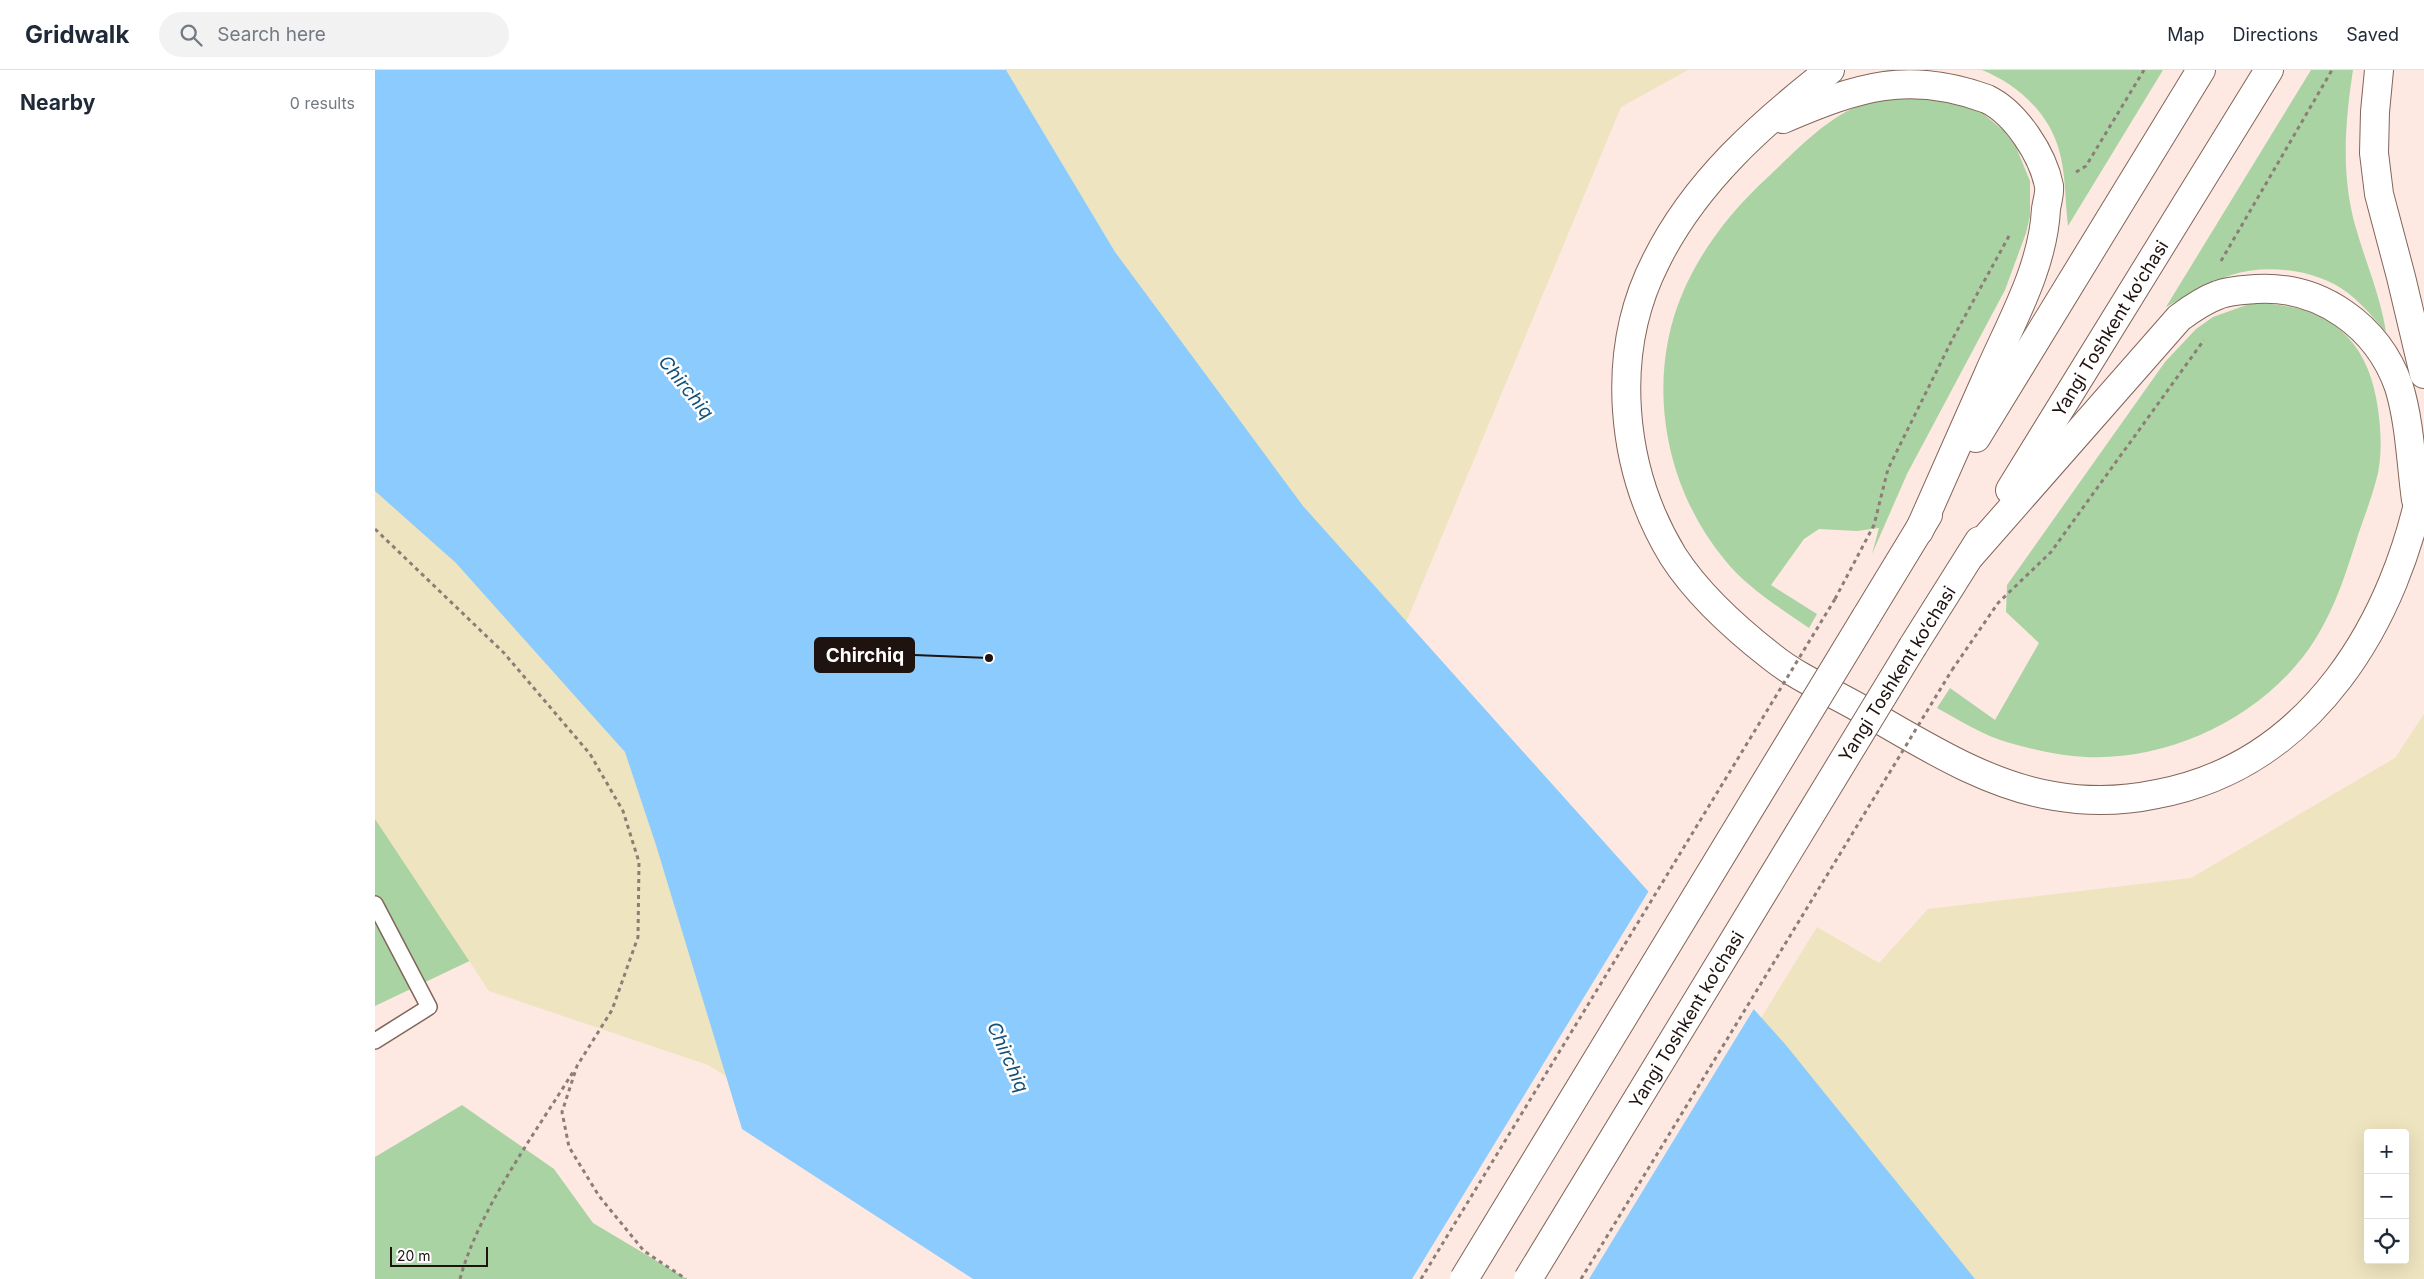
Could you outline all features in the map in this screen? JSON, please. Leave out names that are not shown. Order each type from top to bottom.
[{"type":"highway","points":[[1830,70],[1757,131],[1727,160],[1701,192],[1676,226],[1655,261],[1639,302],[1629,343],[1626,387],[1629,432],[1637,475],[1653,518],[1675,558],[1704,596],[1738,629],[1775,660],[1939,754],[2015,786],[2052,796],[2090,800],[2139,798],[2182,790],[2222,775],[2257,755],[2291,731],[2320,703],[2354,657],[2381,608],[2408,543],[2424,476]]},
{"type":"highway","points":[[1464,1279],[2201,70]]},
{"type":"highway","name":"Yangi Toshkent ko‘chasi","points":[[1528,1279],[1913,646],[2269,70]]},
{"type":"highway","points":[[2379,70],[2374,153],[2379,194],[2424,374]]},
{"type":"highway","points":[[1757,131],[1867,84],[1891,79],[1916,78],[1944,82],[1970,90],[1995,103],[2015,120],[2029,140],[2039,162],[2049,187],[2045,229],[2040,252],[1919,531]]},
{"type":"highway","points":[[1970,556],[2179,318],[2219,294],[2241,290],[2264,288],[2290,291],[2317,299],[2340,310],[2360,326],[2376,344],[2399,387],[2404,409],[2417,509]]},
{"type":"lane","points":[[375,904],[429,1007],[375,1041]]},
{"type":"path","points":[[2072,174],[2086,166],[2144,70]]},
{"type":"path","points":[[2221,268],[2222,260],[2332,70]]},
{"type":"path","points":[[1421,1279],[1835,599],[1874,525],[1888,469],[1953,338],[2010,235]]},
{"type":"path","points":[[1581,1279],[1952,670],[1999,603],[2051,552],[2204,339]]},
{"type":"path","points":[[375,529],[504,653],[590,754],[623,811],[639,862],[638,937],[612,1010],[505,1182],[479,1231],[460,1279]]},
{"type":"path","points":[[577,1066],[562,1112],[569,1147],[599,1196],[644,1251],[687,1279]]},
{"type":"green space","points":[[1982,70],[2163,70],[2068,226],[2061,159],[2048,124],[2030,101],[2019,92],[2007,83]]},
{"type":"green space","points":[[2311,70],[2353,70],[2346,128],[2348,187],[2355,225],[2376,291],[2386,332],[2363,307],[2336,285],[2308,274],[2276,269],[2245,271],[2231,275],[2166,307]]},
{"type":"green space","points":[[1915,94],[1975,107],[2004,131],[2016,147],[2030,181],[2030,216],[2026,233],[2005,290],[1907,474],[1872,554],[1879,528],[1857,531],[1819,529],[1804,539],[1771,585],[1817,614],[1809,628],[1764,596],[1733,569],[1703,530],[1687,499],[1675,466],[1667,431],[1663,396],[1665,361],[1671,326],[1683,292],[1699,260],[1719,230],[1755,189],[1817,132],[1843,113],[1879,99]]},
{"type":"green space","points":[[2252,303],[2278,305],[2301,310],[2321,317],[2339,329],[2353,343],[2364,361],[2373,383],[2379,417],[2380,458],[2369,504],[2335,601],[2316,638],[2297,665],[2273,689],[2246,710],[2217,727],[2185,741],[2153,751],[2119,756],[2086,757],[2019,746],[1982,732],[1937,708],[1950,688],[1995,720],[2039,643],[2006,612],[2007,585],[2165,362],[2196,329],[2213,317]]},
{"type":"green space","points":[[375,783],[503,945],[375,1006]]},
{"type":"green space","points":[[462,1105],[554,1169],[593,1223],[687,1279],[375,1279],[375,1157]]},
{"type":"sand","name":"Chirchiq","points":[[375,70],[1688,70],[1621,107],[1132,1279],[1051,1279],[708,1065],[489,991],[375,819]]},
{"type":"sand","points":[[2424,714],[2424,1279],[1601,1279],[1817,927],[1879,963],[1928,909],[2191,878],[2395,758]]},
{"type":"water","name":"Chirchiq","points":[[375,70],[1006,70],[1115,252],[1303,506],[1785,1044],[1975,1279],[973,1279],[742,1129],[656,845],[625,752],[456,563],[375,491]]},
{"type":"pier","points":[[1650,889],[1755,1007],[1589,1279],[1412,1279]]},
{"type":"place","name":"Chirchiq","points":[[989,658]]}]
